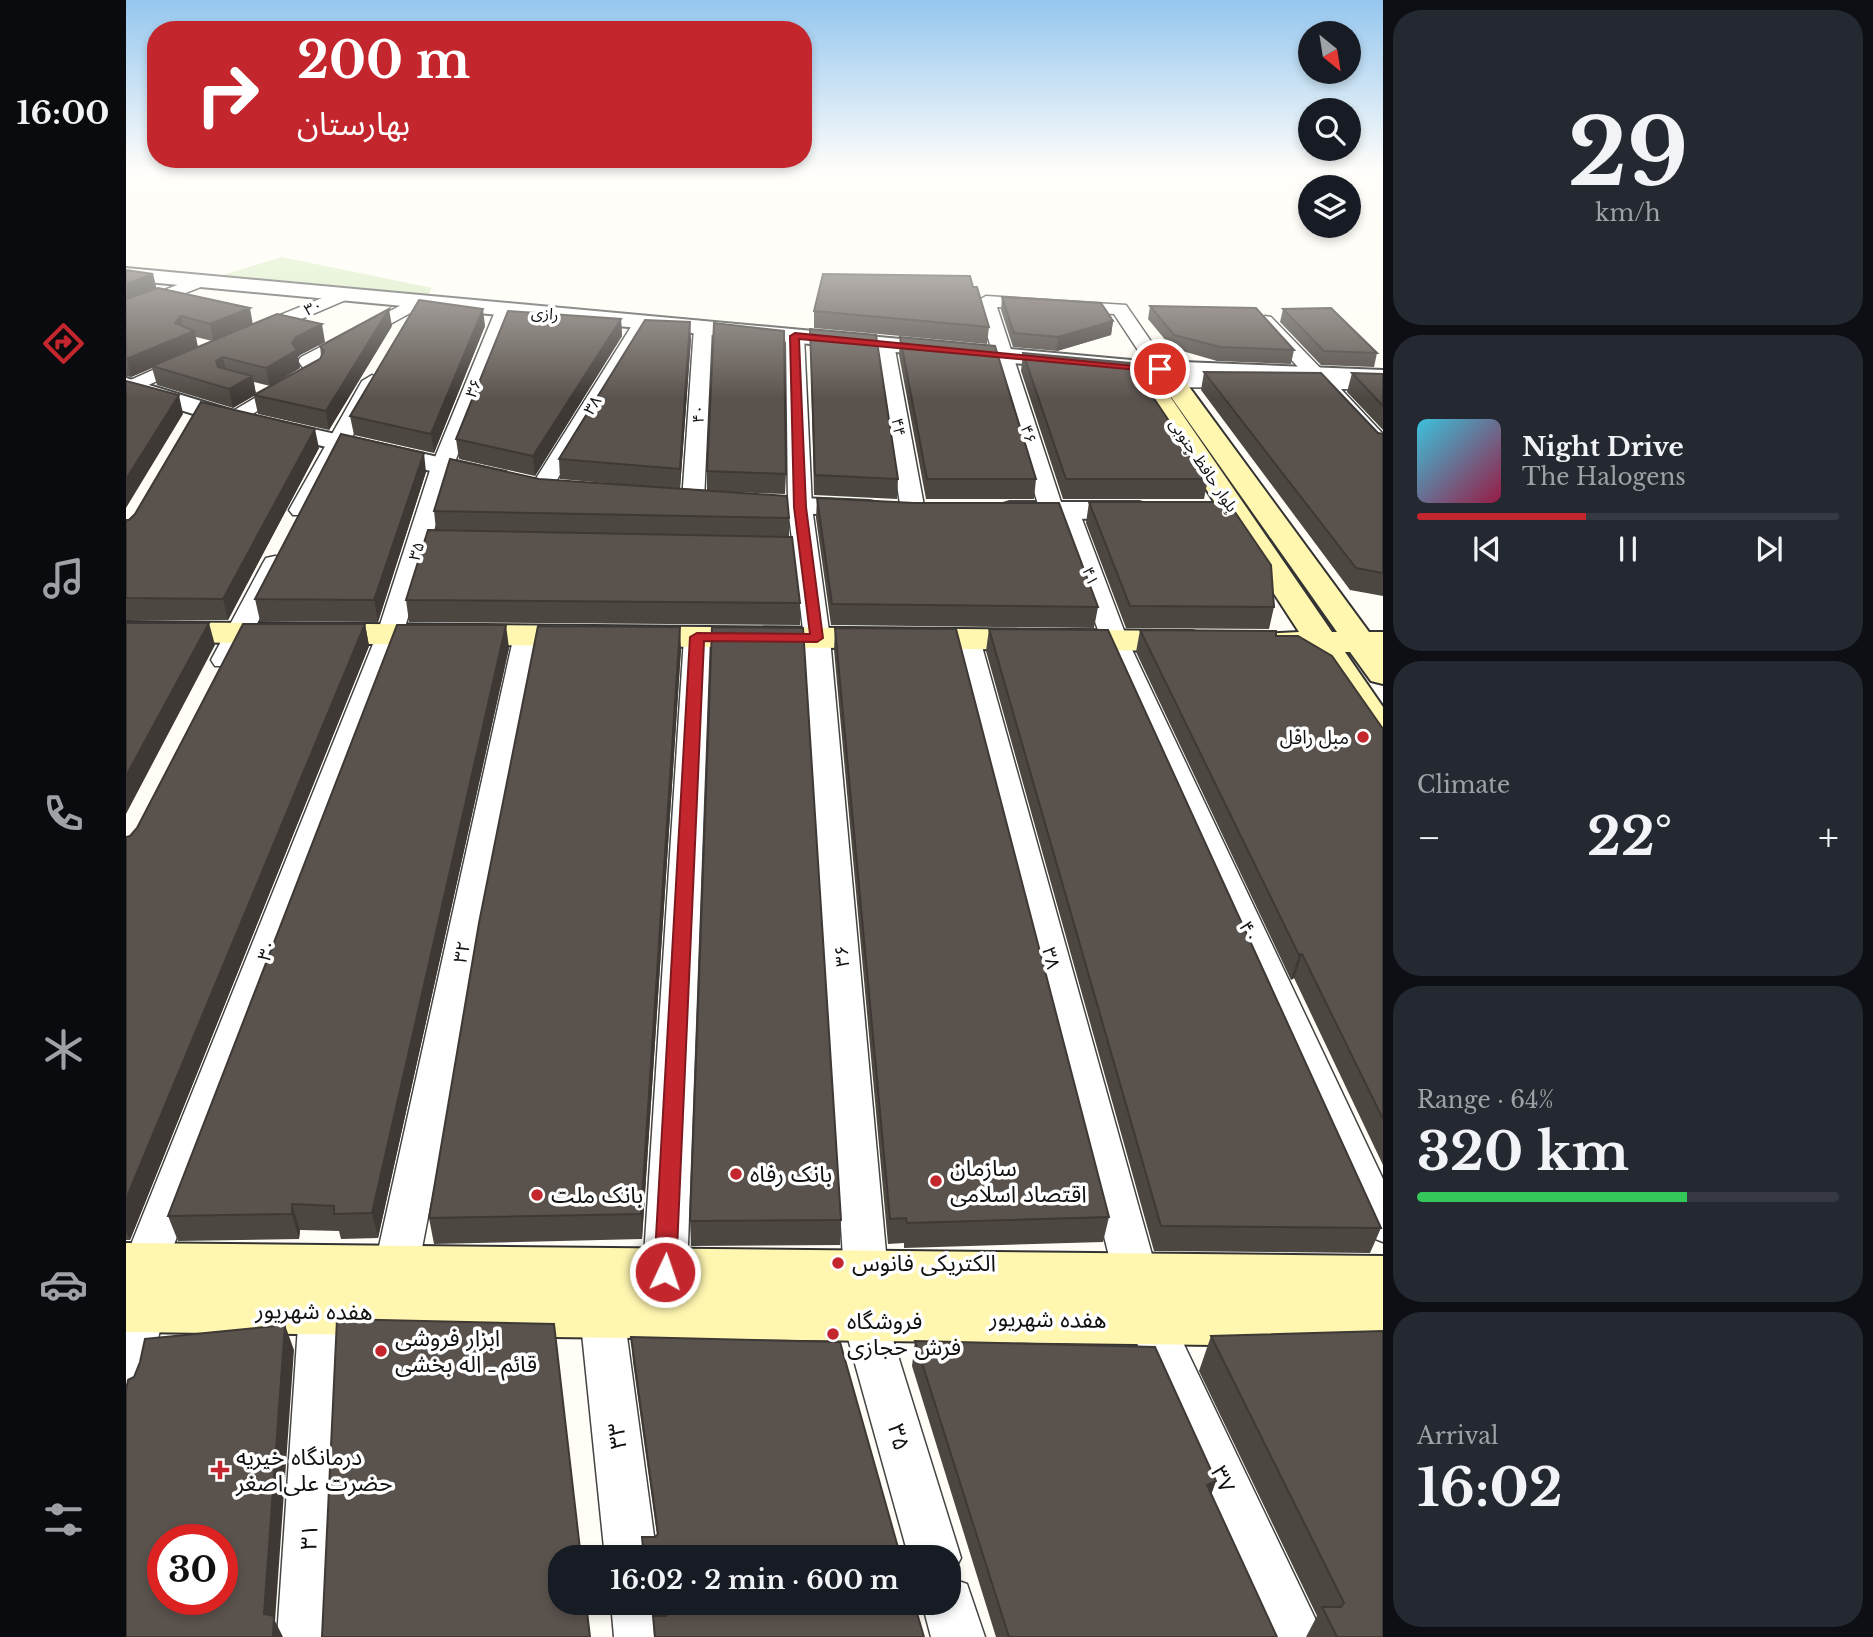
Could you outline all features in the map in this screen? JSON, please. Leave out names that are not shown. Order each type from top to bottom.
[{"type":"main road","name":"بلوار حافظ جنوبی","points":[[1383,674],[1377,639],[1165,375],[1155,392],[1222,511],[1321,643],[1383,733]]},
{"type":"main road","points":[[126,632],[1321,643],[1377,639]]},
{"type":"main road","name":"هفده شهریور","points":[[134,1287],[396,1269],[665,1272],[865,1295]]},
{"type":"main road","name":"هفده شهریور","points":[[134,1287],[321,1311],[602,1314],[865,1295],[1143,1298],[1383,1279]]},
{"type":"main road","name":"هفده شهریور","points":[[1143,1298],[1383,1323]]},
{"type":"street","name":"رازی","points":[[130,276],[885,344],[1165,375],[1319,379],[1383,377]]},
{"type":"street","points":[[126,311],[200,281]]},
{"type":"street","name":"۳۰","points":[[127,387],[342,295]]},
{"type":"street","points":[[398,336],[419,301]]},
{"type":"street","points":[[232,418],[315,371],[308,361],[419,301]]},
{"type":"street","name":"۴۶","points":[[1059,511],[986,301],[1120,309],[1165,375]]},
{"type":"street","name":"۳۶","points":[[442,467],[505,309]]},
{"type":"street","points":[[1265,321],[1383,446]]},
{"type":"street","name":"۳۸","points":[[541,488],[643,322]]},
{"type":"street","name":"۴۰","points":[[694,501],[703,327]]},
{"type":"street","name":"۳۶","points":[[795,336],[800,507],[817,638],[865,1295]]},
{"type":"street","name":"۴۴","points":[[885,344],[913,511]]},
{"type":"street","points":[[214,681],[336,442],[385,360]]},
{"type":"street","points":[[1319,379],[1383,384]]},
{"type":"street","points":[[127,387],[194,420],[232,418],[442,467],[541,488],[569,490]]},
{"type":"street","name":"۳۵","points":[[390,634],[442,467]]},
{"type":"street","points":[[666,498],[800,507],[941,511]]},
{"type":"street","points":[[982,511],[1170,511]]},
{"type":"street","name":"۴۱","points":[[1059,511],[1115,641]]},
{"type":"street","points":[[419,541],[446,541]]},
{"type":"street","points":[[778,547],[805,548]]},
{"type":"street","name":"۳۰","points":[[126,1386],[134,1287],[390,634]]},
{"type":"street","name":"۳۲","points":[[396,1269],[527,635]]},
{"type":"street","points":[[665,1272],[697,637]]},
{"type":"street","name":"۳۸","points":[[967,639],[1143,1298]]},
{"type":"street","name":"۴۰","points":[[1115,641],[1383,1224]]},
{"type":"street","name":"۳۵","points":[[865,1295],[932,1545]]},
{"type":"street","name":"۳۷","points":[[1143,1298],[1297,1637]]},
{"type":"street","name":"۳۱","points":[[304,1637],[321,1311]]},
{"type":"street","name":"۳۳","points":[[602,1314],[629,1545]]},
{"type":"street","points":[[638,1615],[641,1637]]},
{"type":"street","points":[[952,1615],[958,1637]]},
{"type":"green space","points":[[282,257],[432,288],[426,298],[216,277]]},
{"type":"building","points":[[126,270],[153,274],[126,284]]},
{"type":"building","points":[[823,274],[970,276],[973,287],[977,287],[989,327],[814,311]]},
{"type":"building","points":[[158,288],[250,308],[210,324],[181,316],[175,323],[194,331],[126,359],[126,299]]},
{"type":"building","points":[[1002,297],[1101,303],[1113,321],[1058,337],[1014,333]]},
{"type":"building","points":[[419,300],[483,309],[431,434],[350,416]]},
{"type":"building","points":[[1150,306],[1256,308],[1294,350],[1220,347],[1174,335]]},
{"type":"building","points":[[1331,308],[1377,353],[1324,351],[1283,309]]},
{"type":"building","points":[[389,309],[326,411],[254,395],[320,359],[324,351],[320,346]]},
{"type":"building","points":[[508,311],[621,319],[533,456],[456,439]]},
{"type":"building","points":[[277,314],[322,324],[296,337],[292,343],[297,350],[266,368],[223,357],[216,361],[218,367],[252,376],[229,389],[152,366]]},
{"type":"building","points":[[645,320],[690,322],[680,469],[559,459]]},
{"type":"building","points":[[714,323],[784,331],[786,474],[707,471]]},
{"type":"building","points":[[810,329],[876,335],[898,479],[815,475]]},
{"type":"building","points":[[900,337],[995,346],[1036,479],[927,479]]},
{"type":"building","points":[[1023,353],[1130,363],[1208,479],[1066,479]]},
{"type":"building","points":[[1204,372],[1321,373],[1378,433],[1383,434],[1383,573],[1356,568]]},
{"type":"building","points":[[1352,373],[1383,374],[1383,406]]},
{"type":"building","points":[[126,381],[179,395],[126,479]]},
{"type":"building","points":[[201,402],[315,429],[223,599],[126,598],[126,520],[135,514]]},
{"type":"building","points":[[341,434],[424,453],[374,600],[255,599]]},
{"type":"building","points":[[450,459],[539,479],[787,496],[789,518],[434,511]]},
{"type":"building","points":[[817,498],[914,503],[1059,503],[1098,607],[832,604]]},
{"type":"building","points":[[1089,502],[1228,502],[1271,565],[1274,607],[1130,606]]},
{"type":"building","points":[[428,530],[792,537],[800,603],[406,600]]},
{"type":"building","points":[[126,623],[209,623],[126,776]]},
{"type":"building","points":[[243,624],[365,624],[126,1199],[126,837],[137,828]]},
{"type":"building","points":[[397,625],[506,625],[372,1213],[334,1214],[334,1206],[292,1204],[292,1214],[168,1216]]},
{"type":"building","points":[[538,626],[680,627],[641,1214],[429,1218],[479,923]]},
{"type":"building","points":[[712,627],[803,628],[841,1220],[690,1221]]},
{"type":"building","points":[[835,628],[956,629],[1109,1217],[907,1223],[906,1218],[890,1219]]},
{"type":"building","points":[[989,629],[1108,630],[1381,1228],[1161,1226]]},
{"type":"building","points":[[1140,630],[1276,631],[1276,636],[1298,636],[1332,656],[1383,729],[1383,1119],[1302,954],[1299,955]]},
{"type":"building","points":[[337,1319],[554,1324],[580,1545],[548,1545],[548,1615],[587,1615],[590,1637],[322,1637]]},
{"type":"building","points":[[285,1325],[264,1614],[274,1616],[273,1637],[126,1637],[126,1390],[128,1380],[134,1377],[145,1339]]},
{"type":"building","points":[[1383,1331],[1383,1637],[1337,1637],[1322,1607],[1341,1607],[1344,1603],[1211,1336]]},
{"type":"building","points":[[631,1337],[840,1342],[897,1545],[643,1545],[642,1537],[655,1537],[658,1534]]},
{"type":"building","points":[[915,1341],[1155,1347],[1216,1481],[1207,1485],[1277,1637],[1009,1637]]},
{"type":"building","points":[[918,1615],[924,1637],[655,1637],[653,1616]]},
{"type":"place","name":"مبل رافل","points":[[1363,737]]},
{"type":"place","name":"بانک رفاه","points":[[736,1174]]},
{"type":"place","name":"سازمان اقتصاد اسلامی","points":[[936,1181]]},
{"type":"place","name":"بانک ملت","points":[[537,1195]]},
{"type":"place","name":"الکتریکی فانوس","points":[[838,1263]]},
{"type":"place","name":"فروشگاه فرش حجازی","points":[[833,1334]]},
{"type":"place","name":"ابزار فروشی قائم ـ اله بخشی","points":[[381,1351]]},
{"type":"place","name":"درمانگاه خیریه حضرت علی‌اصغر","points":[[220,1470]]},
{"type":"route","points":[[665,1272],[697,637],[817,638],[800,507],[795,336],[1160,369]]}]
